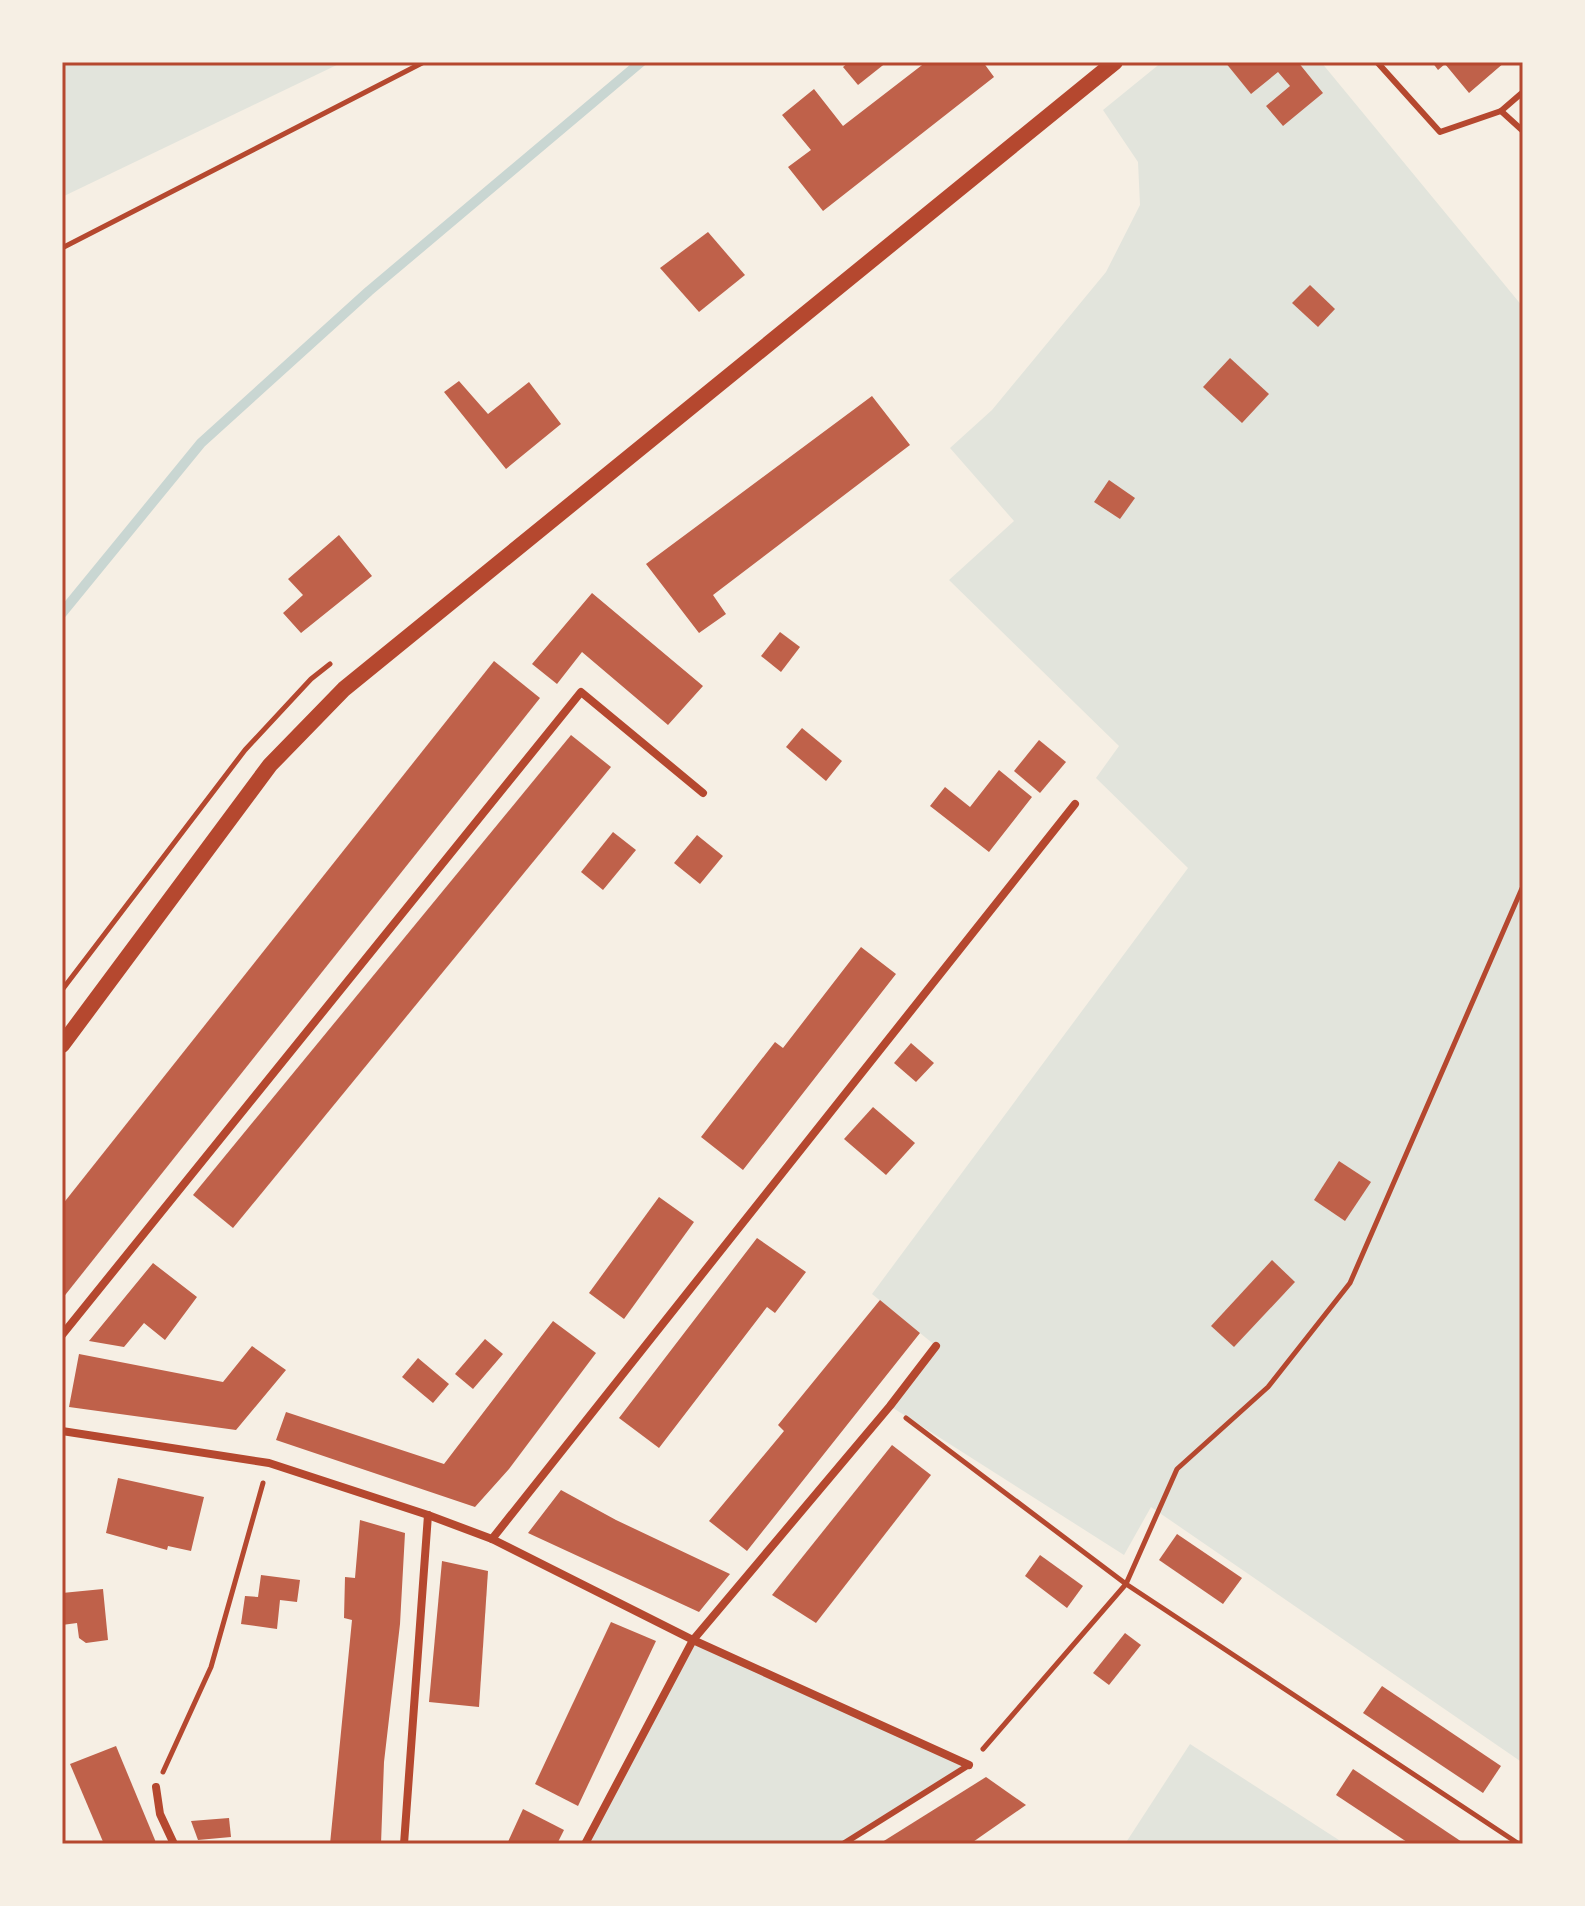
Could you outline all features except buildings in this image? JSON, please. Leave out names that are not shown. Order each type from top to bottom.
[{"type":"main road","points":[[62,1045],[270,765],[334,699],[552,516],[1115,62]]},
{"type":"street","points":[[62,1335],[581,692],[703,793]]},
{"type":"street","points":[[492,1539],[1075,804]]},
{"type":"street","points":[[585,1844],[693,1640],[890,1406],[936,1346]]},
{"type":"street","points":[[62,1431],[269,1463],[428,1515],[492,1539],[693,1640],[969,1765]]},
{"type":"street","points":[[404,1844],[428,1515]]},
{"type":"street","points":[[156,1787],[160,1814],[174,1844]]},
{"type":"lane","points":[[1377,62],[1440,132],[1501,111],[1523,92]]},
{"type":"lane","points":[[1501,111],[1523,131]]},
{"type":"lane","points":[[843,1844],[969,1765]]},
{"type":"path","points":[[62,248],[424,62]]},
{"type":"path","points":[[969,1765],[1126,1584],[1177,1469],[1268,1387],[1350,1283],[1523,886]]},
{"type":"path","points":[[890,1406],[1126,1584],[1519,1844]]},
{"type":"path","points":[[156,1787],[211,1667],[269,1463]]},
{"type":"shaded area","points":[[62,62],[343,62],[62,197]]},
{"type":"shaded area","points":[[1162,62],[1321,62],[1523,307],[1523,1763],[1151,1507],[1124,1555],[890,1406],[936,1346],[872,1294],[1188,868],[1096,778],[1119,746],[949,580],[1014,521],[950,448],[992,410],[1106,272],[1140,205],[1138,162],[1103,110]]},
{"type":"shaded area","points":[[693,1640],[969,1765],[843,1844],[585,1844]]},
{"type":"shaded area","points":[[1190,1744],[1345,1844],[1125,1844]]},
{"type":"waterway","points":[[62,613],[201,443],[369,291],[641,62]]}]
